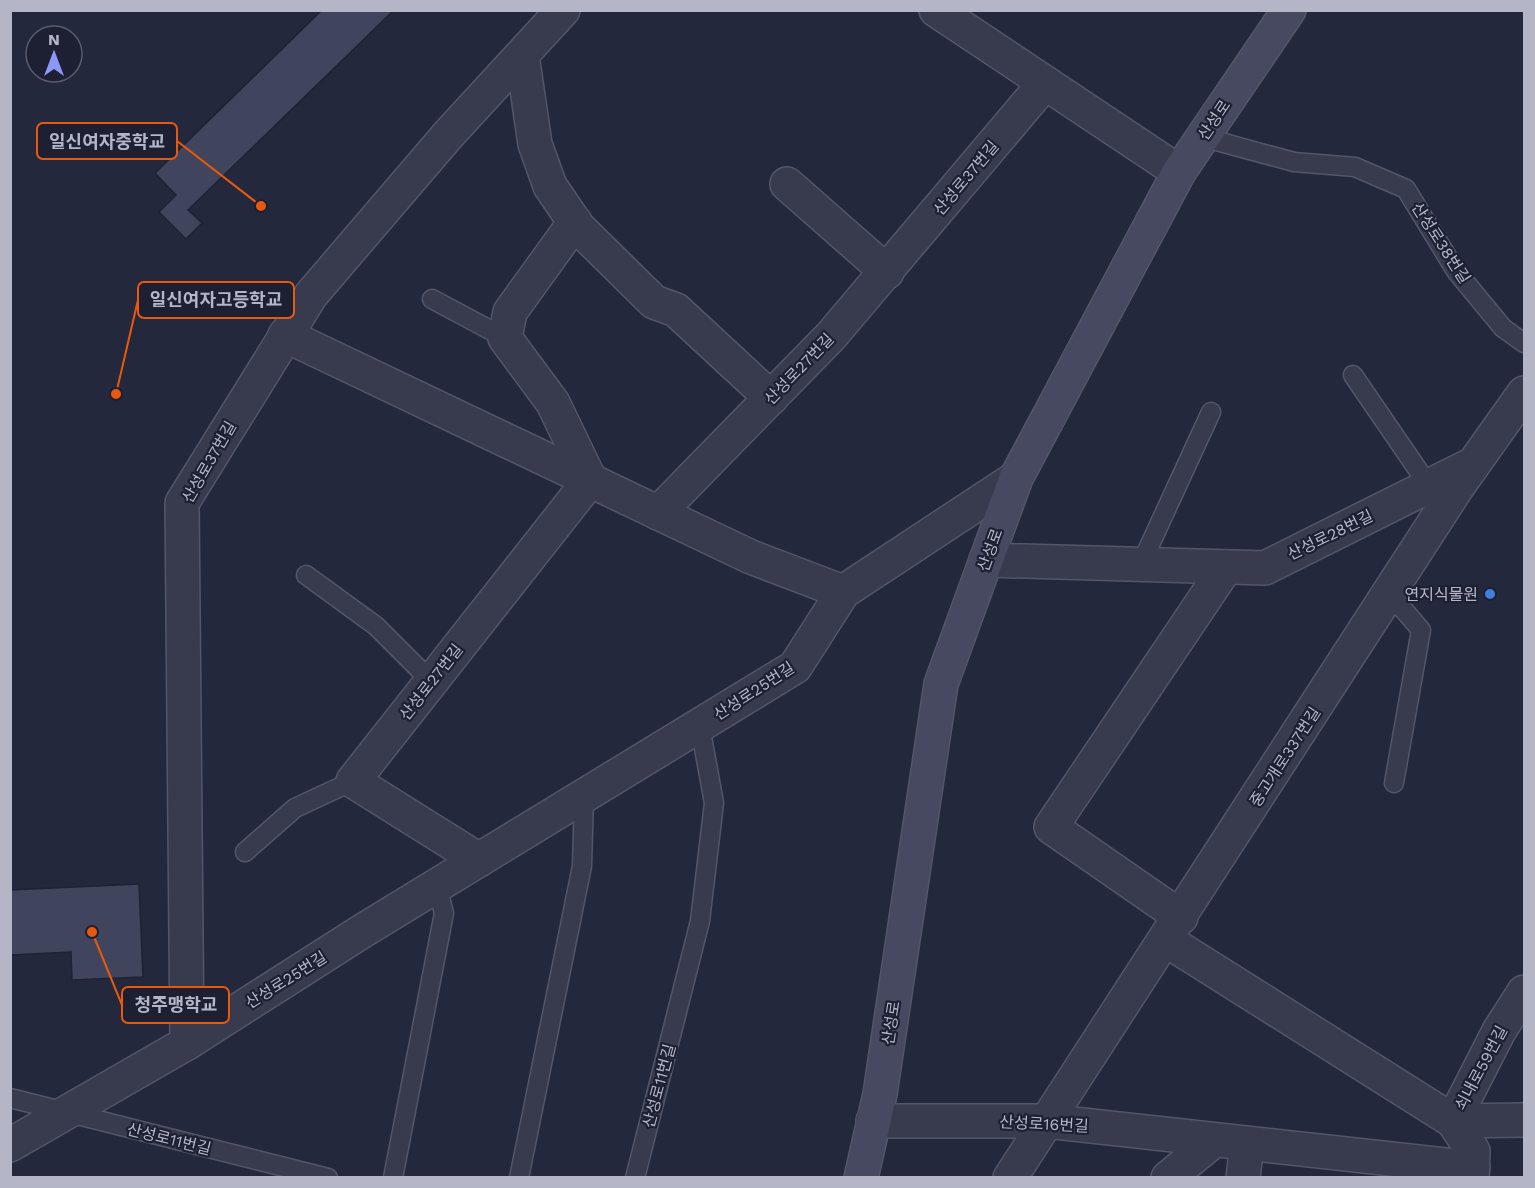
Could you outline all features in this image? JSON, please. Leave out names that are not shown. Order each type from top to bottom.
[{"type":"street","name":"산성로37번길","points":[[187,1043],[182,503],[311,295],[448,135],[563,10]]},
{"type":"street","points":[[936,10],[1179,172]]},
{"type":"street","name":"산성로","points":[[858,1169],[880,1094],[942,684],[1016,478],[1179,172],[1289,10]]},
{"type":"street","points":[[522,55],[535,144],[550,186],[575,222],[654,302],[676,310],[771,398]]},
{"type":"street","name":"산성로37번길","points":[[887,272],[1045,83]]},
{"type":"street","points":[[787,184],[887,272]]},
{"type":"street","points":[[575,222],[510,312],[505,338],[552,403],[590,480]]},
{"type":"street","name":"산성로27번길","points":[[658,513],[831,336],[887,272]]},
{"type":"street","points":[[285,335],[751,557],[843,592],[1016,478]]},
{"type":"street","name":"중고개로337번길","points":[[1010,1178],[1475,463],[1524,393]]},
{"type":"street","name":"산성로28번길","points":[[986,560],[1265,568],[1475,463]]},
{"type":"street","name":"산성로27번길","points":[[353,781],[590,480]]},
{"type":"street","points":[[1226,567],[1051,827],[1174,928],[1453,1120],[1524,1120]]},
{"type":"street","name":"산성로25번길","points":[[10,1145],[187,1043],[479,860],[795,667],[843,592]]},
{"type":"street","points":[[353,781],[479,860]]},
{"type":"street","name":"쇠내로59번길","points":[[1472,1173],[1473,1152],[1453,1120],[1499,1031],[1524,992]]},
{"type":"street","name":"산성로16번길","points":[[873,1121],[1046,1121],[1247,1144],[1391,1169],[1472,1173]]},
{"type":"street","points":[[1168,1178],[1213,1141]]},
{"type":"street","points":[[1243,1178],[1247,1144]]},
{"type":"lane","name":"산성로38번길","points":[[1203,137],[1294,162],[1355,167],[1406,189],[1456,271],[1503,328],[1524,343]]},
{"type":"lane","points":[[432,299],[505,338]]},
{"type":"lane","points":[[1353,375],[1429,486]]},
{"type":"lane","points":[[1141,564],[1211,412]]},
{"type":"lane","points":[[306,574],[376,626],[431,681]]},
{"type":"lane","points":[[1388,596],[1421,630],[1394,783]]},
{"type":"lane","name":"산성로25번길","points":[[682,994],[700,921],[714,803],[700,726]]},
{"type":"lane","name":"산성로27번길","points":[[245,852],[295,808],[353,781]]},
{"type":"lane","points":[[519,1178],[582,866],[584,796]]},
{"type":"lane","points":[[393,1178],[444,913],[437,886]]},
{"type":"lane","name":"산성로11번길","points":[[635,1178],[682,994]]},
{"type":"lane","name":"산성로11번길","points":[[10,1098],[328,1178]]},
{"type":"building","points":[[322,10],[394,10],[188,210],[202,223],[186,239],[159,212],[176,195],[155,173]]},
{"type":"building","points":[[139,884],[143,977],[72,980],[71,952],[10,955],[10,890]]},
{"type":"place","name":"일신여자중학교","points":[[261,206]]},
{"type":"place","name":"일신여자고등학교","points":[[116,394]]},
{"type":"place","name":"연지식물원","points":[[1490,594]]},
{"type":"place","name":"청주맹학교","points":[[92,932]]}]
